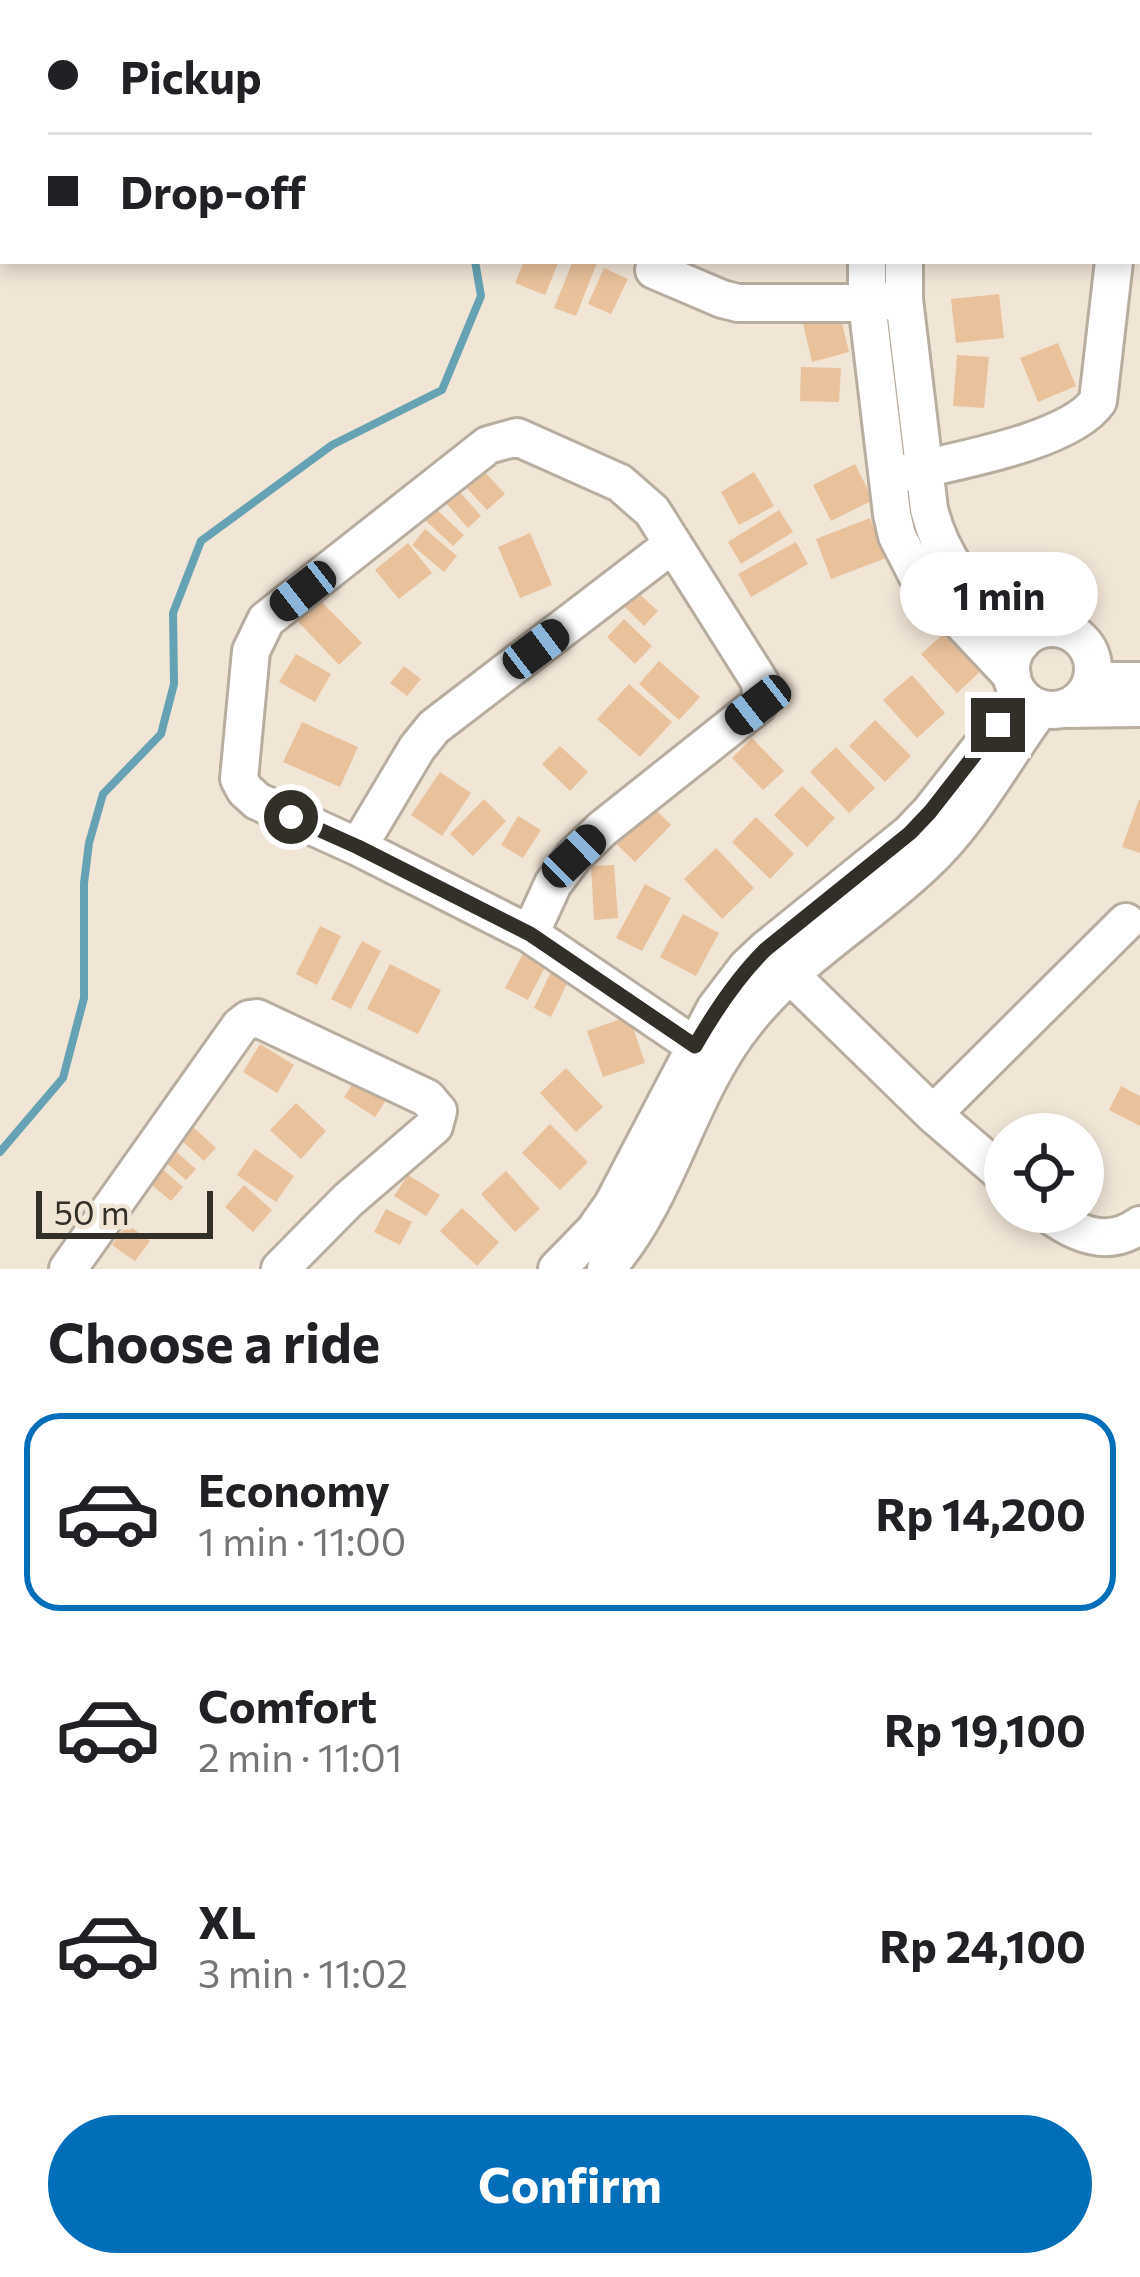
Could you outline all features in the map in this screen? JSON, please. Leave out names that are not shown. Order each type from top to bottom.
[{"type":"street","points":[[648,264],[738,303],[904,299]]},
{"type":"street","points":[[557,1269],[613,1204],[729,990],[924,865],[962,825],[1032,686],[1029,636],[1050,628],[1072,633],[1088,648],[1092,681],[1076,703],[1032,686],[917,575],[898,536],[888,478],[867,303],[867,264]]},
{"type":"street","points":[[904,264],[904,299],[934,532],[954,571],[1032,686],[1140,708]]},
{"type":"street","points":[[888,478],[1031,441],[1090,412],[1098,400],[1114,264]]},
{"type":"street","points":[[530,934],[553,884],[574,856],[758,705],[761,695],[760,682],[638,496],[620,483],[517,437],[488,445],[266,620],[251,651],[238,779],[257,801],[530,934],[695,1046]]},
{"type":"street","points":[[358,847],[434,727],[673,544]]},
{"type":"street","points":[[1092,681],[1140,681]]},
{"type":"street","points":[[933,1114],[1126,922]]},
{"type":"street","points":[[778,962],[984,1158]]},
{"type":"street","points":[[606,1269],[660,1186],[693,1112],[778,962]]},
{"type":"street","points":[[68,1269],[240,1026],[257,1018],[428,1098],[438,1112],[434,1126],[348,1200],[280,1269]]},
{"type":"street","points":[[1081,1233],[1114,1238],[1140,1225]]},
{"type":"building","points":[[523,264],[558,264],[545,295],[515,283]]},
{"type":"building","points":[[572,264],[597,264],[576,316],[554,308]]},
{"type":"building","points":[[604,268],[628,279],[611,314],[588,304]]},
{"type":"building","points":[[999,294],[1004,338],[956,343],[951,299]]},
{"type":"building","points":[[838,306],[849,352],[812,362],[801,315]]},
{"type":"building","points":[[1058,343],[1076,386],[1038,402],[1020,358]]},
{"type":"building","points":[[957,355],[989,357],[984,408],[953,406]]},
{"type":"building","points":[[801,367],[841,368],[839,402],[800,401]]},
{"type":"building","points":[[855,464],[873,500],[831,521],[813,485]]},
{"type":"building","points":[[482,469],[505,494],[487,510],[464,485]]},
{"type":"building","points":[[754,472],[774,506],[739,525],[721,492]]},
{"type":"building","points":[[459,491],[481,516],[468,528],[446,503]]},
{"type":"building","points":[[435,508],[464,535],[453,546],[424,519]]},
{"type":"building","points":[[779,510],[793,532],[741,564],[728,542]]},
{"type":"building","points":[[870,518],[886,558],[831,579],[816,539]]},
{"type":"building","points":[[425,529],[457,556],[444,572],[412,545]]},
{"type":"building","points":[[530,533],[552,585],[520,598],[498,547]]},
{"type":"building","points":[[796,542],[808,564],[751,597],[738,574]]},
{"type":"building","points":[[408,543],[432,573],[399,599],[375,570]]},
{"type":"building","points":[[311,591],[362,643],[339,665],[289,612]]},
{"type":"building","points":[[636,591],[658,611],[644,626],[623,605]]},
{"type":"building","points":[[624,619],[652,646],[635,664],[607,637]]},
{"type":"building","points":[[947,631],[982,670],[957,693],[921,654]]},
{"type":"building","points":[[296,654],[331,674],[315,702],[279,682]]},
{"type":"building","points":[[659,661],[700,697],[679,720],[639,684]]},
{"type":"building","points":[[404,666],[421,679],[407,696],[390,683]]},
{"type":"building","points":[[912,675],[945,713],[917,738],[883,700]]},
{"type":"building","points":[[629,684],[672,722],[640,757],[597,719]]},
{"type":"building","points":[[875,720],[911,756],[885,782],[849,746]]},
{"type":"building","points":[[302,722],[358,747],[340,787],[283,762]]},
{"type":"building","points":[[752,738],[784,771],[763,790],[732,758]]},
{"type":"building","points":[[560,746],[588,772],[570,791],[542,764]]},
{"type":"building","points":[[836,747],[875,788],[849,813],[810,772]]},
{"type":"building","points":[[440,772],[471,793],[442,836],[411,815]]},
{"type":"building","points":[[802,786],[835,818],[807,847],[774,815]]},
{"type":"building","points":[[484,799],[506,821],[473,856],[450,834]]},
{"type":"building","points":[[645,799],[671,825],[635,862],[608,836]]},
{"type":"building","points":[[1140,800],[1140,853],[1122,847]]},
{"type":"building","points":[[518,816],[541,830],[523,858],[501,845]]},
{"type":"building","points":[[756,817],[794,854],[770,879],[732,842]]},
{"type":"building","points":[[716,848],[754,888],[722,919],[684,879]]},
{"type":"building","points":[[614,865],[618,918],[594,920],[591,866]]},
{"type":"building","points":[[645,884],[671,898],[642,951],[616,938]]},
{"type":"building","points":[[683,914],[719,933],[696,976],[660,957]]},
{"type":"building","points":[[320,926],[341,936],[317,985],[296,974]]},
{"type":"building","points":[[362,941],[381,951],[351,1009],[331,999]]},
{"type":"building","points":[[527,946],[550,957],[528,1000],[505,988]]},
{"type":"building","points":[[390,964],[441,990],[418,1034],[367,1009]]},
{"type":"building","points":[[554,965],[572,973],[551,1017],[534,1008]]},
{"type":"building","points":[[629,1016],[645,1063],[603,1077],[587,1031]]},
{"type":"building","points":[[260,1044],[294,1065],[277,1093],[243,1072]]},
{"type":"building","points":[[566,1068],[603,1107],[576,1132],[540,1093]]},
{"type":"building","points":[[361,1071],[392,1091],[375,1117],[344,1097]]},
{"type":"building","points":[[1121,1086],[1140,1096],[1140,1126],[1109,1110]]},
{"type":"building","points":[[296,1103],[326,1131],[301,1159],[270,1130]]},
{"type":"building","points":[[550,1124],[588,1162],[560,1190],[522,1153]]},
{"type":"building","points":[[193,1127],[216,1148],[204,1161],[181,1140]]},
{"type":"building","points":[[173,1149],[196,1169],[186,1180],[163,1160]]},
{"type":"building","points":[[255,1149],[294,1176],[276,1202],[237,1175]]},
{"type":"building","points":[[161,1168],[183,1187],[171,1201],[148,1182]]},
{"type":"building","points":[[506,1171],[540,1209],[515,1232],[481,1194]]},
{"type":"building","points":[[408,1175],[440,1195],[426,1216],[394,1196]]},
{"type":"building","points":[[244,1185],[272,1210],[253,1232],[225,1207]]},
{"type":"building","points":[[462,1208],[499,1242],[477,1266],[440,1231]]},
{"type":"building","points":[[386,1209],[412,1222],[400,1245],[374,1232]]},
{"type":"building","points":[[127,1224],[150,1241],[135,1261],[112,1245]]},
{"type":"waterway","points":[[0,1152],[63,1078],[84,998],[84,883],[89,843],[103,794],[161,734],[174,684],[173,613],[201,541],[332,445],[442,390],[481,296],[476,264]]},
{"type":"route","points":[[291,817],[530,934],[695,1046],[747,967],[910,833],[998,725]]}]
